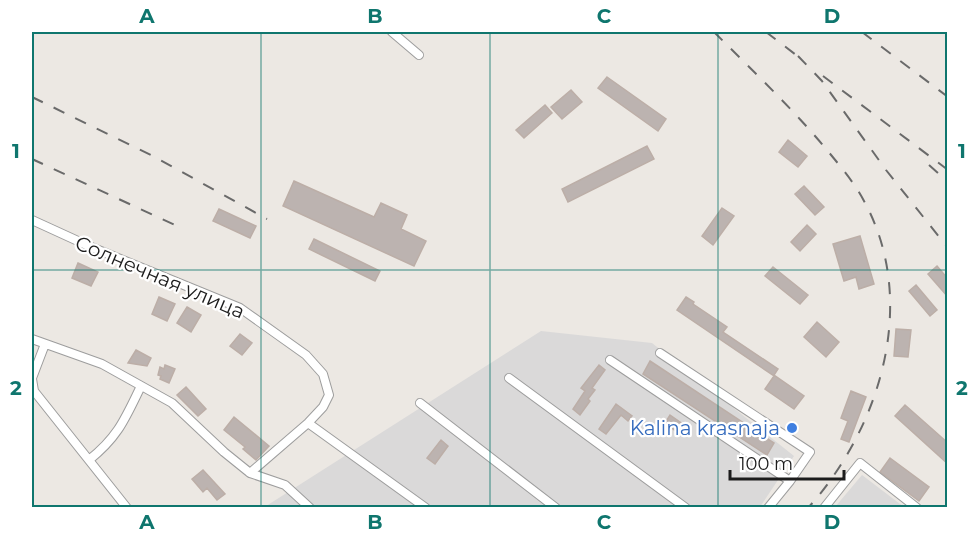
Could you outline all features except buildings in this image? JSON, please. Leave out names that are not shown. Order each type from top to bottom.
[{"type":"street","points":[[392,32],[419,56]]},
{"type":"street","name":"Солнечная улица","points":[[32,219],[91,247],[240,308],[306,355],[323,374],[328,395],[323,407],[308,423],[250,473]]},
{"type":"street","points":[[32,339],[102,364],[172,403],[250,473],[285,486],[310,507]]},
{"type":"street","points":[[45,344],[32,379],[34,391],[127,507]]},
{"type":"street","points":[[660,353],[810,452],[768,507]]},
{"type":"street","points":[[610,360],[790,481]]},
{"type":"street","points":[[509,378],[686,507]]},
{"type":"street","points":[[89,460],[105,448],[119,431],[141,387]]},
{"type":"street","points":[[420,403],[556,507]]},
{"type":"street","points":[[308,423],[426,507]]},
{"type":"street","points":[[824,507],[860,463],[917,507]]},
{"type":"shaded area","points":[[541,331],[652,343],[794,456],[760,507],[263,508]]},
{"type":"shaded area","points":[[862,475],[904,507],[835,507]]},
{"type":"railway","points":[[714,32],[800,119],[851,181],[864,201],[880,240],[889,280],[890,321],[884,362],[872,402],[855,440],[834,476],[808,508]]},
{"type":"railway","points":[[766,32],[804,61]]},
{"type":"railway","points":[[862,32],[948,97]]},
{"type":"railway","points":[[798,56],[822,81],[886,170],[948,248]]},
{"type":"railway","points":[[823,76],[948,170]]},
{"type":"railway","points":[[32,97],[153,156],[267,219]]},
{"type":"railway","points":[[32,159],[175,225]]},
{"type":"railway","points":[[929,165],[948,182]]},
{"type":"place","name":"Kalina krasnaja","points":[[792,428]]}]
